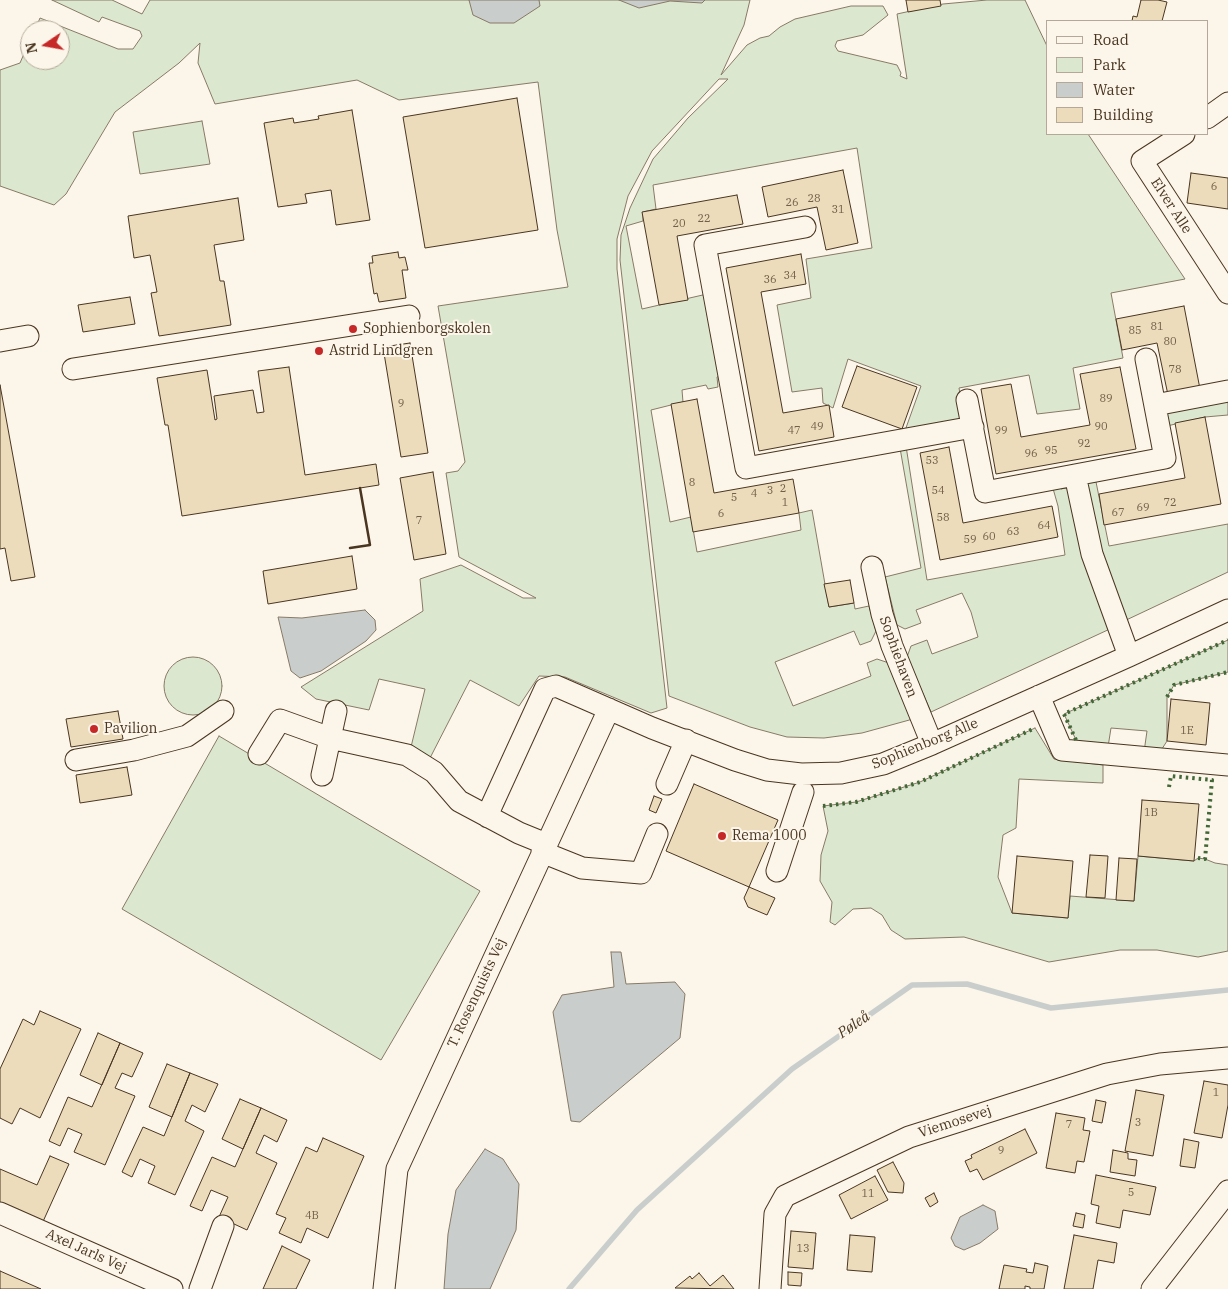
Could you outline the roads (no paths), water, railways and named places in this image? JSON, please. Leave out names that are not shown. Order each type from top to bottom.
[{"type":"street","points":[[1208,117],[1228,103]]},
{"type":"street","name":"Elver Alle","points":[[1182,135],[1142,162],[1228,293]]},
{"type":"street","points":[[805,228],[706,245],[746,468],[973,427]]},
{"type":"street","points":[[73,369],[409,316]]},
{"type":"street","points":[[0,341],[28,336]]},
{"type":"street","points":[[967,400],[985,492],[1164,458],[1146,359]]},
{"type":"street","points":[[1155,405],[1228,391]]},
{"type":"street","points":[[1075,474],[1092,554],[1129,656]]},
{"type":"street","name":"Sophiehaven","points":[[872,567],[882,614],[892,646],[932,744]]},
{"type":"street","name":"Sophienborg Alle","points":[[488,817],[491,806],[545,689],[556,686],[734,760],[767,770],[801,774],[841,773],[883,764],[932,744],[1228,610]]},
{"type":"street","points":[[1040,696],[1062,750],[1228,765]]},
{"type":"street","name":"T. Rosenquists Vej","points":[[384,1289],[397,1169],[609,708]]},
{"type":"street","points":[[76,760],[134,750],[187,736],[222,711]]},
{"type":"street","points":[[322,775],[336,711]]},
{"type":"street","points":[[259,754],[280,720],[330,738],[407,755],[434,772],[459,801],[582,868],[641,873],[656,834]]},
{"type":"street","points":[[667,784],[686,740]]},
{"type":"street","points":[[776,871],[802,792]]},
{"type":"street","name":"Viemosevej","points":[[770,1289],[775,1214],[785,1196],[909,1137],[1107,1074],[1160,1064],[1228,1058]]},
{"type":"street","points":[[1152,1289],[1228,1191]]},
{"type":"street","name":"Axel Jarls Vej","points":[[0,1213],[172,1289]]},
{"type":"street","points":[[200,1289],[223,1226]]},
{"type":"water","points":[[469,0],[539,0],[540,6],[514,23],[490,23],[473,15]]},
{"type":"water","points":[[619,0],[705,0],[702,3],[670,1],[639,8]]},
{"type":"water","points":[[365,610],[375,620],[376,630],[366,641],[321,671],[300,678],[291,671],[278,617],[302,618]]},
{"type":"water","points":[[611,952],[621,952],[626,984],[675,982],[685,994],[680,1038],[580,1122],[571,1121],[553,1012],[562,995],[614,987]]},
{"type":"water","points":[[485,1149],[503,1159],[519,1184],[516,1230],[490,1289],[444,1289],[448,1234],[456,1190]]},
{"type":"water","points":[[983,1205],[995,1211],[998,1229],[980,1243],[964,1250],[955,1246],[951,1238],[960,1217]]},
{"type":"waterway","name":"Pøleå","points":[[569,1289],[637,1210],[792,1069],[912,985],[967,984],[1051,1008],[1228,990]]},
{"type":"place","name":"Sophienborgskolen","points":[[353,329]]},
{"type":"place","name":"Astrid Lindgren","points":[[319,351]]},
{"type":"place","name":"Pavilion","points":[[94,729]]},
{"type":"place","name":"Rema 1000","points":[[722,836]]}]
